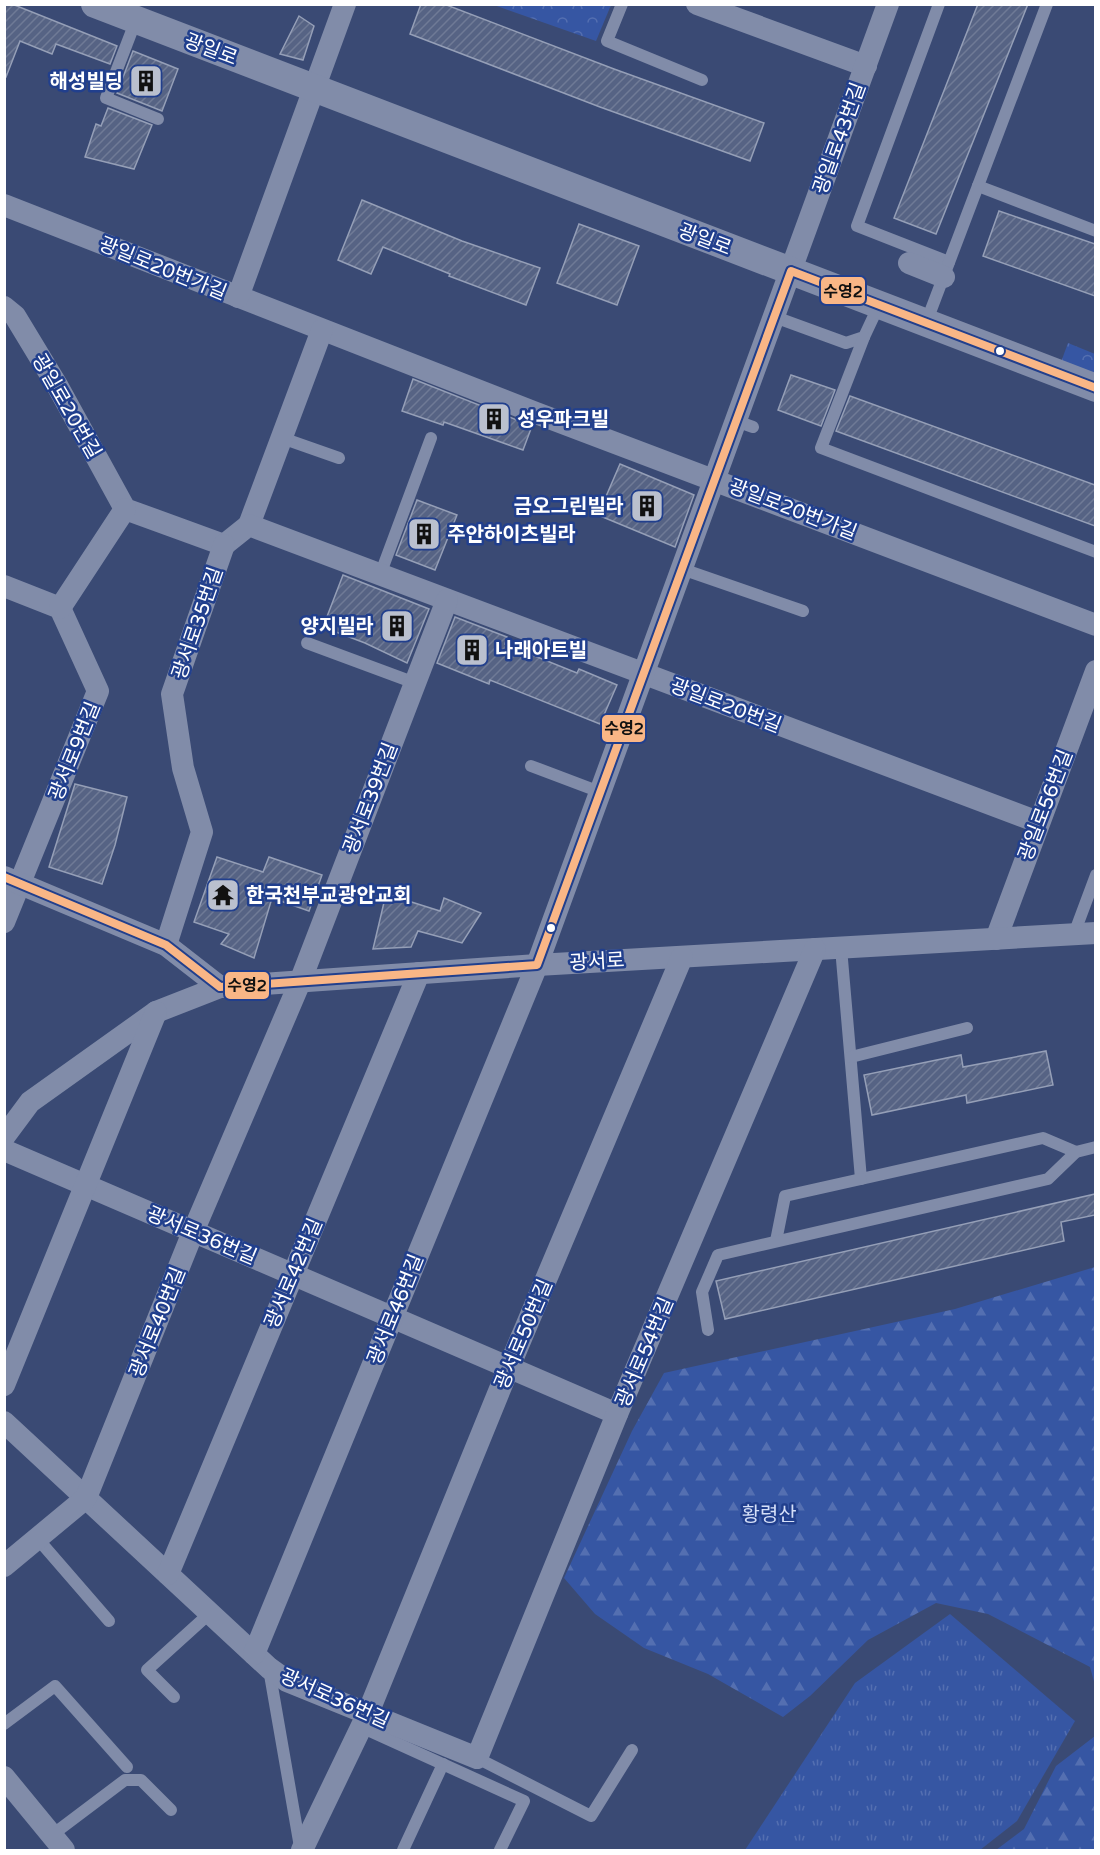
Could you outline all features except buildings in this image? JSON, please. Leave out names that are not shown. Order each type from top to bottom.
[{"type":"street","points":[[238,297],[345,4]]},
{"type":"street","points":[[697,4],[866,66]]},
{"type":"street","name":"광일로43번길","points":[[682,569],[714,480],[744,424],[791,271],[888,4]]},
{"type":"street","name":"광일로","points":[[104,6],[1095,388]]},
{"type":"street","name":"광일로20번가길","points":[[4,205],[322,330],[1095,625]]},
{"type":"street","points":[[909,264],[947,270]]},
{"type":"street","name":"광일로20번길","points":[[4,307],[15,316],[58,387],[125,509]]},
{"type":"street","points":[[4,586],[60,608],[125,509],[224,545],[249,525],[322,330]]},
{"type":"street","name":"광일로20번길","points":[[249,525],[1038,822]]},
{"type":"street","name":"광서로35번길","points":[[166,945],[202,832],[183,768],[172,694],[224,545]]},
{"type":"street","name":"광서로46번길","points":[[261,1661],[392,1317],[537,965],[682,569]]},
{"type":"street","name":"광서로39번길","points":[[300,982],[447,600]]},
{"type":"street","name":"광서로9번길","points":[[4,921],[13,880],[98,691],[60,608]]},
{"type":"street","name":"광일로56번길","points":[[996,939],[1095,671]]},
{"type":"street","points":[[13,880],[166,945],[220,987]]},
{"type":"street","name":"광서로","points":[[220,987],[537,965],[1085,934]]},
{"type":"street","name":"광서로54번길","points":[[477,1758],[617,1414],[815,949]]},
{"type":"street","name":"광서로50번길","points":[[301,1851],[364,1720],[509,1367],[682,957]]},
{"type":"street","name":"광서로42번길","points":[[168,1574],[419,973]]},
{"type":"street","name":"광서로40번길","points":[[86,1498],[194,1232],[300,982]]},
{"type":"street","points":[[4,1137],[30,1102],[156,1012],[220,987]]},
{"type":"street","points":[[4,1385],[156,1012]]},
{"type":"street","name":"광서로36번길","points":[[4,1150],[617,1414]]},
{"type":"street","name":"광서로36번길","points":[[4,1422],[261,1661],[287,1681],[364,1720],[477,1758]]},
{"type":"street","points":[[5,1565],[86,1498]]},
{"type":"street","points":[[4,1778],[58,1843]]},
{"type":"lane","points":[[622,4],[608,41],[702,80]]},
{"type":"lane","points":[[939,4],[857,226],[947,270]]},
{"type":"lane","points":[[926,323],[1047,4]]},
{"type":"lane","points":[[136,20],[106,98],[158,119]]},
{"type":"lane","points":[[978,186],[1095,231]]},
{"type":"lane","points":[[879,305],[821,448],[1095,552]]},
{"type":"lane","points":[[783,320],[846,344],[864,338]]},
{"type":"lane","points":[[282,438],[339,458]]},
{"type":"lane","points":[[380,574],[431,438]]},
{"type":"lane","points":[[682,569],[803,611]]},
{"type":"lane","points":[[307,643],[415,682]]},
{"type":"lane","points":[[531,766],[600,792]]},
{"type":"lane","name":"광서로","points":[[1085,934],[1095,875]]},
{"type":"lane","points":[[841,948],[861,1179]]},
{"type":"lane","points":[[851,1057],[967,1028]]},
{"type":"lane","points":[[776,1241],[785,1196],[1043,1138],[1076,1152]]},
{"type":"lane","points":[[708,1330],[702,1292],[718,1255],[1048,1179],[1076,1152],[1095,1147]]},
{"type":"lane","points":[[37,1538],[109,1621]]},
{"type":"lane","points":[[174,1697],[147,1670],[210,1613]]},
{"type":"lane","points":[[261,1661],[301,1851]]},
{"type":"lane","points":[[4,1724],[55,1686],[127,1767]]},
{"type":"lane","points":[[364,1720],[443,1764],[524,1801],[500,1851]]},
{"type":"lane","points":[[477,1758],[591,1816],[632,1750]]},
{"type":"lane","points":[[403,1851],[443,1764]]},
{"type":"lane","points":[[58,1843],[125,1780],[141,1780],[171,1810]]},
{"type":"green space","points":[[494,5],[611,5],[596,41]]},
{"type":"green space","points":[[1068,343],[1095,354],[1095,388],[1057,373]]},
{"type":"green space","name":"황령산","points":[[1095,1267],[1095,1685],[1090,1667],[988,1614],[936,1603],[868,1640],[810,1696],[783,1717],[708,1674],[644,1648],[595,1614],[564,1578],[632,1431],[664,1373],[955,1309]]},
{"type":"green space","points":[[950,1614],[1075,1721],[1017,1821],[980,1850],[745,1850],[855,1683]]},
{"type":"green space","points":[[1095,1736],[1095,1850],[996,1850],[1024,1829],[1056,1766]]},
{"type":"transit line","name":"수영2","points":[[4,877],[166,945],[220,987],[537,965],[791,271],[1096,388]]},
{"type":"place","name":"해성빌딩","points":[[146,81]]},
{"type":"place","name":"성우파크빌","points":[[494,419]]},
{"type":"place","name":"금오그린빌라","points":[[647,506]]},
{"type":"place","name":"주안하이츠빌라","points":[[424,534]]},
{"type":"place","name":"양지빌라","points":[[397,626]]},
{"type":"place","name":"나래아트빌","points":[[472,650]]},
{"type":"place","name":"한국천부교광안교회","points":[[223,895]]}]
